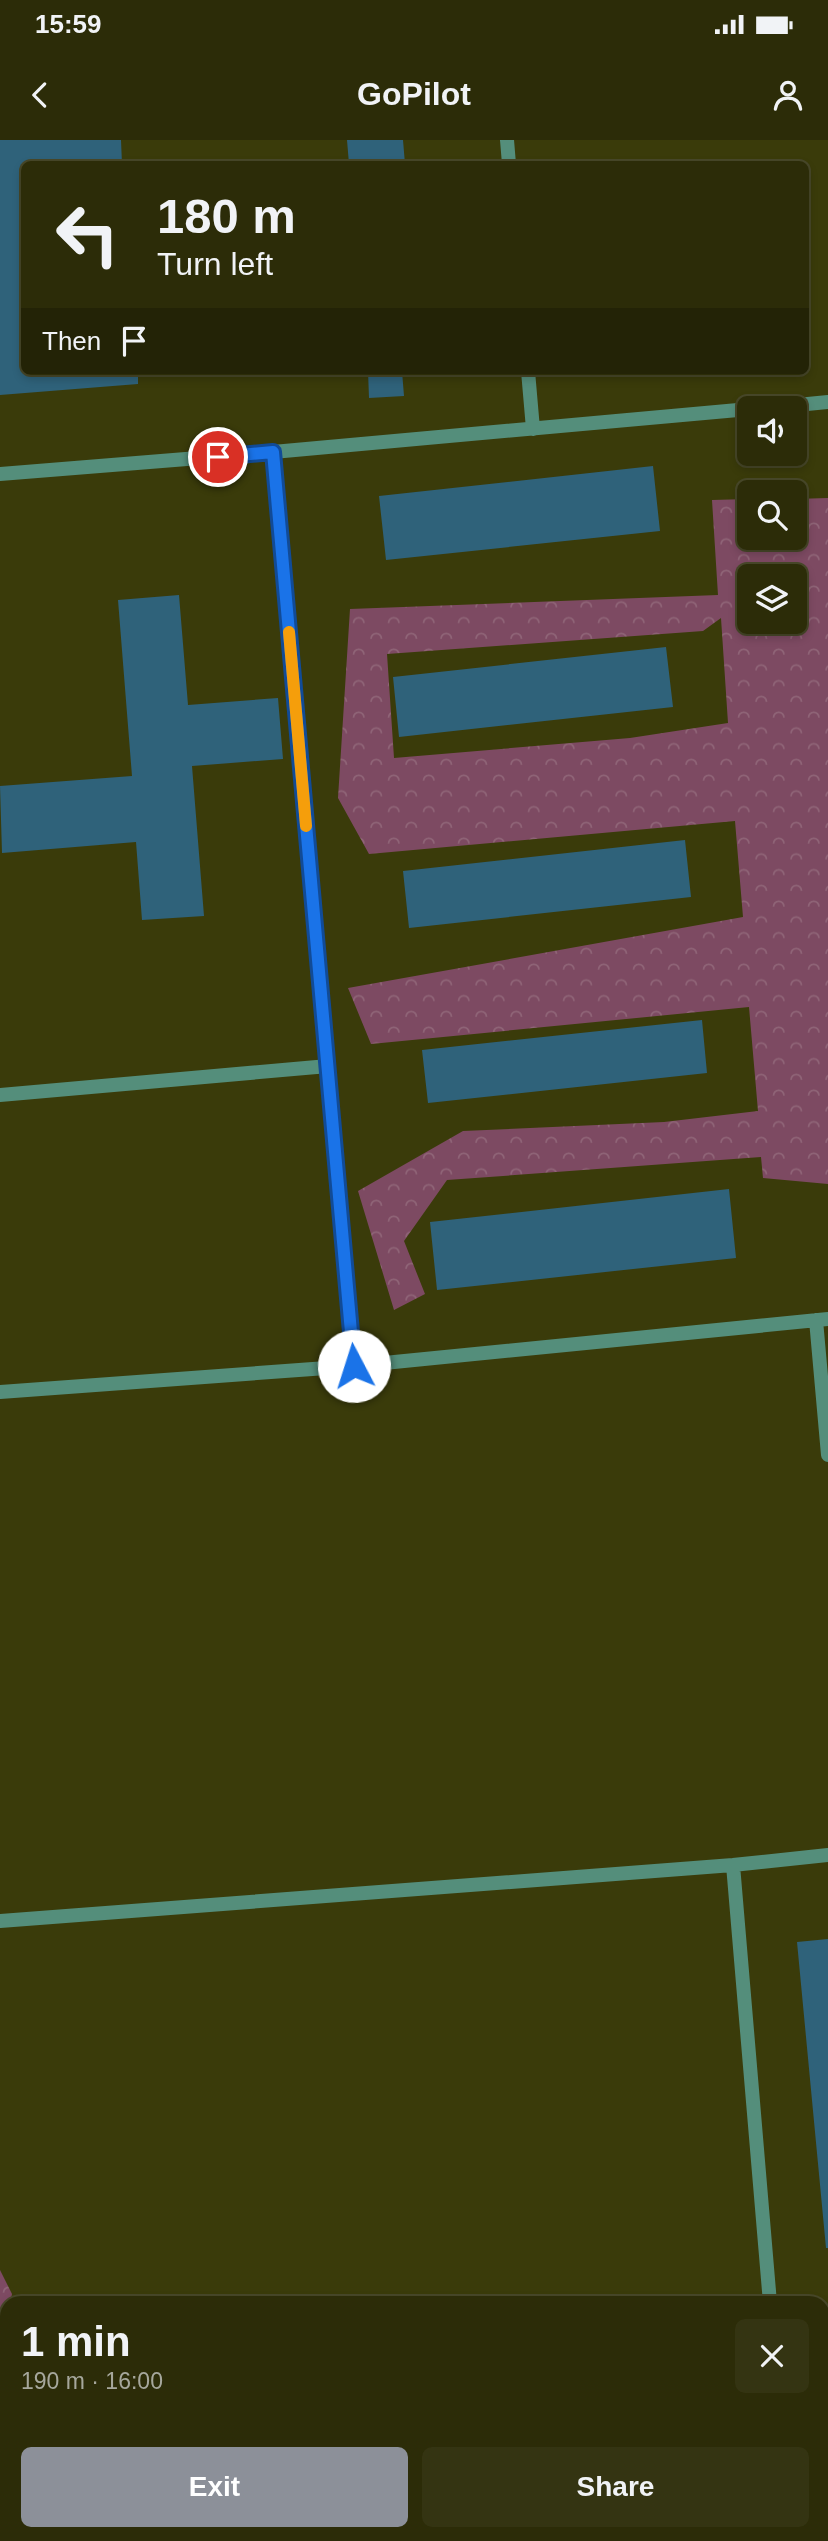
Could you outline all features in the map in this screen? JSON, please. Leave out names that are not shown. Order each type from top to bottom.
[{"type":"lane","points":[[507,140],[509,161]]},
{"type":"lane","points":[[528,375],[533,429]]},
{"type":"lane","points":[[807,404],[828,402]]},
{"type":"lane","points":[[0,474],[737,410]]},
{"type":"lane","points":[[273,452],[354,1366]]},
{"type":"lane","points":[[0,1095],[328,1066]]},
{"type":"lane","points":[[0,1392],[354,1366],[822,1320],[828,1455]]},
{"type":"lane","points":[[0,1921],[733,1865],[828,1855]]},
{"type":"lane","points":[[733,1865],[769,2296]]},
{"type":"green space","points":[[828,498],[828,1184],[763,1178],[761,1157],[447,1180],[404,1241],[425,1294],[394,1310],[358,1191],[463,1131],[664,1122],[758,1111],[749,1007],[371,1044],[348,988],[743,917],[735,821],[369,854],[338,798],[350,609],[718,595],[712,500],[737,499],[737,550],[807,550],[807,499]],"holes":[[[721,618],[728,723],[630,738],[394,758],[387,654],[703,631]]]},
{"type":"green space","points":[[0,2270],[12,2294],[0,2296]]},
{"type":"building","points":[[0,140],[121,140],[122,161],[21,161],[21,375],[138,375],[138,384],[0,395]]},
{"type":"building","points":[[347,140],[403,140],[405,161],[349,161]]},
{"type":"building","points":[[368,375],[402,375],[404,396],[369,398]]},
{"type":"building","points":[[653,466],[660,531],[386,560],[379,496]]},
{"type":"building","points":[[179,595],[188,705],[278,698],[283,759],[192,766],[204,916],[142,920],[136,842],[2,853],[0,786],[132,776],[118,600]]},
{"type":"building","points":[[666,647],[673,707],[399,737],[393,677]]},
{"type":"building","points":[[685,840],[691,897],[409,928],[403,871]]},
{"type":"building","points":[[702,1020],[707,1073],[428,1103],[422,1050]]},
{"type":"building","points":[[729,1189],[736,1258],[437,1290],[430,1222]]},
{"type":"building","points":[[828,1939],[828,2248],[826,2248],[797,1942]]},
{"type":"slow traffic","points":[[289,632],[306,826]]},
{"type":"route","points":[[218,457],[273,452],[354,1366]]}]
